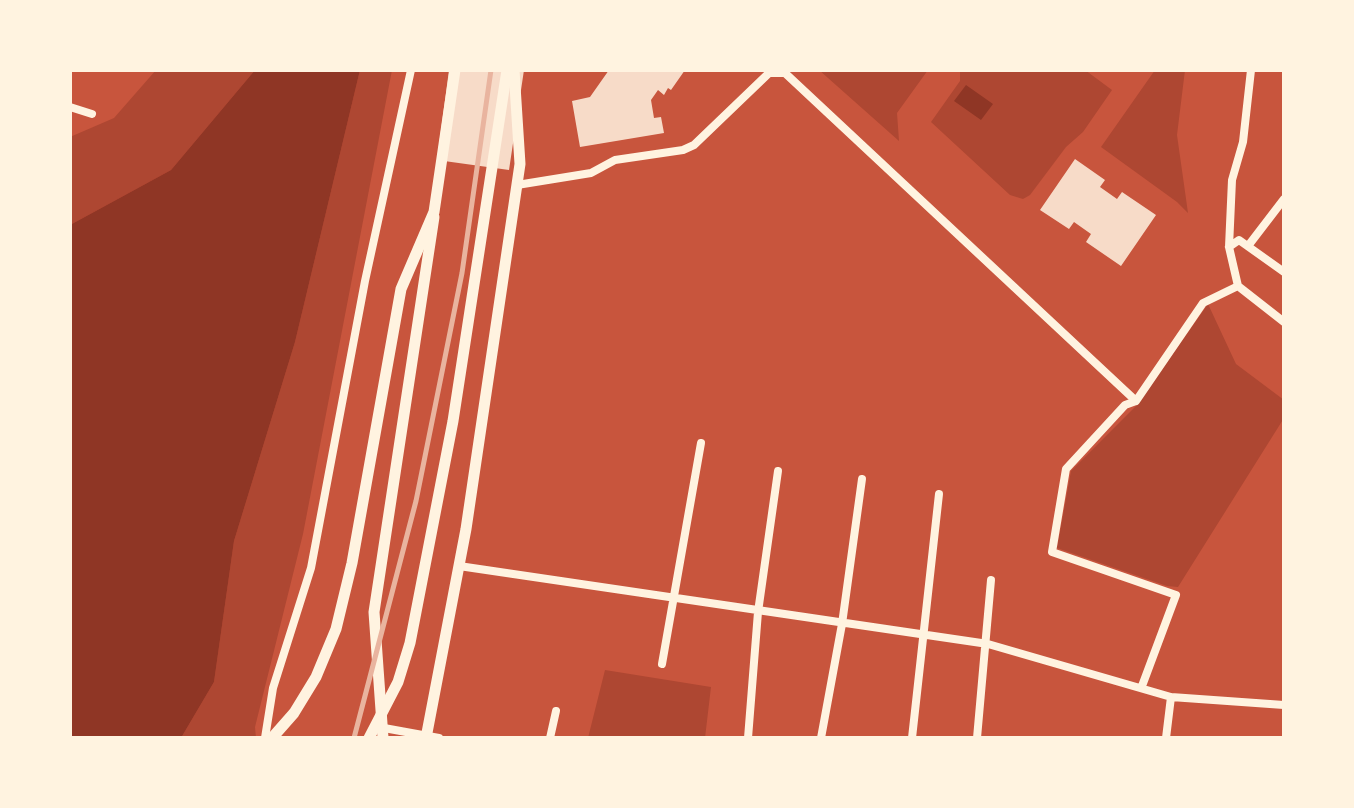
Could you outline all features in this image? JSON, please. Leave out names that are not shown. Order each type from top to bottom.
[{"type":"main road","points":[[383,733],[374,612],[455,70]]},
{"type":"main road","points":[[369,738],[398,682],[410,644],[453,421],[506,70]]},
{"type":"main road","points":[[430,737],[520,164],[514,70]]},
{"type":"main road","points":[[269,738],[294,713],[316,678],[336,629],[352,564],[401,289],[434,212]]},
{"type":"street","points":[[269,738],[273,688],[311,568],[340,402],[411,70]]},
{"type":"street","points":[[1251,70],[1243,142],[1232,180],[1228,247],[1238,286],[1284,322]]},
{"type":"street","points":[[516,185],[591,173],[615,160],[683,150],[769,74],[785,74],[1136,401]]},
{"type":"street","points":[[70,107],[92,114]]},
{"type":"street","points":[[1248,246],[1284,199]]},
{"type":"street","points":[[1228,247],[1239,240],[1284,272]]},
{"type":"street","points":[[1142,686],[1176,594],[1052,552],[1066,469],[1125,404],[1136,401],[1203,303],[1238,286]]},
{"type":"street","points":[[662,664],[701,443]]},
{"type":"street","points":[[748,738],[758,612],[778,472]]},
{"type":"street","points":[[821,738],[862,478]]},
{"type":"street","points":[[912,738],[940,494]]},
{"type":"street","points":[[459,566],[988,644],[1171,696],[1284,705]]},
{"type":"street","points":[[977,738],[991,580]]},
{"type":"street","points":[[1166,738],[1171,696]]},
{"type":"street","points":[[550,738],[556,711]]},
{"type":"street","points":[[383,733],[430,737]]},
{"type":"shaded area","points":[[156,70],[255,70],[171,170],[70,225],[70,137],[114,118]]},
{"type":"shaded area","points":[[255,70],[360,70],[295,342],[234,541],[214,682],[181,738],[70,738],[70,225],[171,170]]},
{"type":"shaded area","points":[[360,70],[392,70],[303,534],[255,727],[256,738],[181,738],[214,682],[234,541],[295,342]]},
{"type":"shaded area","points":[[819,70],[928,70],[897,113],[899,141]]},
{"type":"shaded area","points":[[960,70],[1085,70],[1112,90],[1083,132],[1023,199],[1010,195],[931,122],[960,81]]},
{"type":"shaded area","points":[[1155,70],[1185,70],[1177,135],[1188,213],[1101,147]]},
{"type":"shaded area","points":[[966,85],[993,104],[981,120],[954,101]]},
{"type":"shaded area","points":[[1208,304],[1236,364],[1284,400],[1284,418],[1178,587],[1057,548],[1071,471],[1136,406]]},
{"type":"shaded area","points":[[605,670],[711,687],[705,738],[588,738]]},
{"type":"building","points":[[449,70],[524,70],[509,170],[437,160]]},
{"type":"building","points":[[609,70],[685,70],[671,90],[668,88],[664,95],[658,90],[651,100],[654,118],[661,117],[664,133],[580,147],[572,101],[590,97]]},
{"type":"building","points":[[1075,159],[1105,180],[1100,187],[1117,199],[1122,192],[1156,215],[1121,266],[1086,242],[1091,234],[1074,222],[1069,229],[1040,210]]},
{"type":"railway","points":[[354,738],[416,501],[462,273],[491,70]]}]
